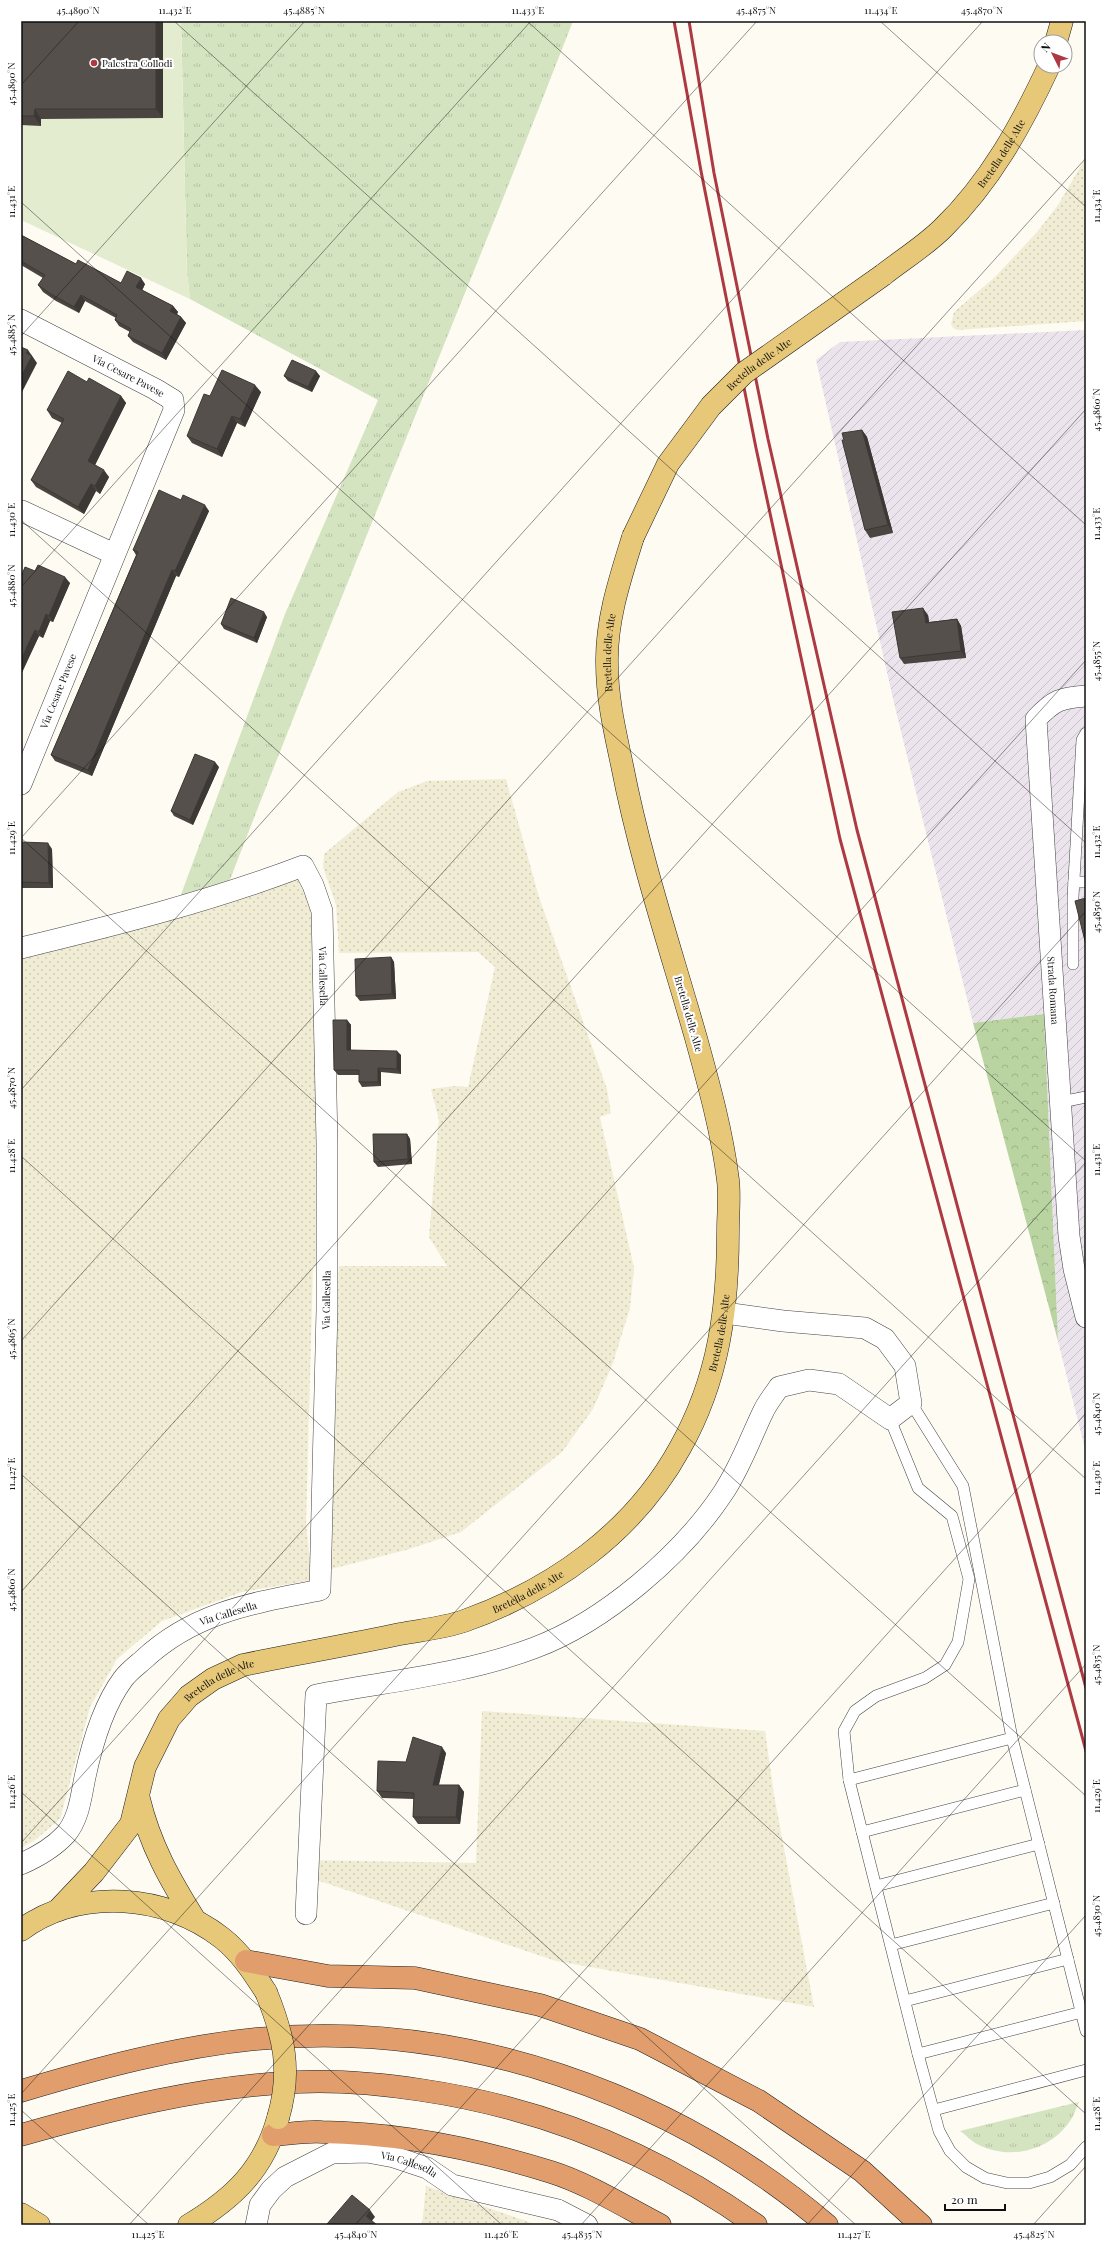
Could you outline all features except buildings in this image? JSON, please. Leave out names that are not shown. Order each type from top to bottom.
[{"type":"highway","points":[[246,1961],[328,1976],[415,1978],[540,2005],[640,2039],[759,2101],[862,2171],[921,2225]]},
{"type":"highway","points":[[21,2091],[124,2062],[196,2047],[258,2039],[289,2037],[361,2038],[452,2048],[556,2074],[646,2110],[726,2151],[790,2195],[827,2225]]},
{"type":"highway","points":[[21,2135],[149,2102],[216,2089],[298,2082],[393,2086],[466,2097],[553,2120],[647,2159],[683,2178],[756,2225]]},
{"type":"highway","points":[[276,2127],[320,2132],[384,2136],[442,2144],[552,2172],[604,2196],[660,2225]]},
{"type":"main road","points":[[1058,34],[1062,21]]},
{"type":"main road","name":"Bretella delle Alte","points":[[58,1910],[94,1872],[131,1824],[145,1767],[168,1719],[188,1696],[213,1679],[243,1665],[460,1622],[539,1589],[592,1552],[639,1507],[666,1474],[691,1428],[709,1381],[725,1313],[728,1270],[728,1182],[716,1112],[684,997],[652,894],[628,796],[611,708],[607,668],[607,633],[633,537],[668,464],[711,406],[744,373],[883,275],[942,229],[978,191],[1015,132],[1044,74]]},
{"type":"main road","name":"Bretella delle Alte","points":[[139,1796],[146,1828],[158,1856],[169,1879],[195,1920]]},
{"type":"main road","points":[[21,1930],[58,1910],[92,1902],[114,1901],[142,1903],[169,1909],[195,1920],[222,1938],[246,1961],[266,1992],[280,2026],[286,2063],[284,2100],[276,2127],[259,2163],[241,2187],[215,2216],[189,2225]]},
{"type":"street","name":"Via Cesare Pavese","points":[[21,320],[143,382],[173,400],[174,410],[21,784]]},
{"type":"street","points":[[22,511],[114,554]]},
{"type":"street","name":"Strada Romana","points":[[1086,696],[1069,697],[1051,703],[1036,719],[1069,1236],[1086,1317]]},
{"type":"street","name":"Via Callesella","points":[[21,948],[149,917],[257,884],[303,866],[313,885],[322,911],[327,1143],[327,1310],[320,1590],[243,1606],[200,1620],[161,1643],[123,1678],[111,1699],[96,1737],[85,1777],[80,1807],[66,1833],[38,1856],[21,1864]]},
{"type":"street","points":[[306,1914],[316,1695],[413,1679],[497,1660],[535,1648],[560,1636],[610,1606],[644,1581],[705,1518],[724,1493],[742,1460],[763,1411],[779,1387],[809,1380],[839,1384],[890,1420],[911,1403],[905,1366],[885,1339],[865,1328],[783,1321],[725,1313]]},
{"type":"street","name":"Via Callesella","points":[[256,2225],[260,2205],[271,2190],[285,2177],[332,2153],[367,2152],[394,2157],[427,2168],[452,2185],[558,2210],[587,2225]]},
{"type":"lane","points":[[1073,964],[1074,882],[1081,854],[1082,740],[1086,733]]},
{"type":"lane","points":[[1074,882],[1086,882]]},
{"type":"lane","points":[[1061,1102],[1086,1097]]},
{"type":"lane","points":[[911,1403],[963,1486],[1012,1738],[1086,2031]]},
{"type":"lane","points":[[890,1420],[918,1488],[952,1516],[969,1579],[958,1642],[945,1665],[925,1678],[876,1696],[855,1711],[844,1731],[849,1780],[918,2054],[943,2138],[950,2151],[966,2166],[985,2178],[1007,2183],[1029,2183],[1050,2177],[1070,2165],[1086,2147]]},
{"type":"lane","points":[[849,1780],[1012,1738]]},
{"type":"lane","points":[[862,1832],[1025,1790]]},
{"type":"lane","points":[[876,1886],[1039,1844]]},
{"type":"lane","points":[[891,1945],[1054,1903]]},
{"type":"lane","points":[[905,2001],[1068,1959]]},
{"type":"lane","points":[[918,2054],[1082,2012]]},
{"type":"lane","points":[[934,2110],[1086,2070]]},
{"type":"shaded area","points":[[1086,157],[1086,321],[957,330],[953,328],[951,324],[954,312],[995,277],[1038,231],[1058,205]]},
{"type":"shaded area","points":[[1086,330],[1086,1453],[1058,1341],[1044,1014],[973,1023],[894,703],[816,360],[840,342]]},
{"type":"shaded area","points":[[506,779],[539,897],[607,1089],[611,1113],[600,1117],[634,1268],[630,1308],[613,1363],[593,1409],[562,1452],[461,1532],[406,1550],[331,1569],[332,1442],[339,1266],[447,1266],[429,1237],[439,1120],[431,1089],[454,1086],[468,1087],[495,967],[478,952],[339,953],[336,905],[323,867],[324,854],[398,792],[427,781]]},
{"type":"shaded area","points":[[309,855],[326,1265],[313,1266],[306,1523],[312,1580],[242,1592],[162,1621],[117,1659],[90,1707],[60,1819],[35,1840],[21,1848],[21,939],[228,885]]},
{"type":"shaded area","points":[[482,1711],[765,1731],[774,1795],[814,2007],[556,1961],[305,1876],[304,1860],[476,1863]]},
{"type":"shaded area","points":[[426,2186],[537,2225],[422,2225]]},
{"type":"green space","points":[[21,21],[181,21],[187,272],[190,299],[21,220]]},
{"type":"green space","points":[[181,21],[573,21],[228,885],[179,900],[285,614],[378,400],[190,299],[187,272]]},
{"type":"green space","points":[[1044,1014],[1058,1341],[973,1023]]},
{"type":"green space","points":[[1079,2102],[1074,2114],[1062,2131],[1052,2140],[1028,2150],[1002,2152],[989,2149],[975,2143],[960,2131]]},
{"type":"railway","points":[[674,21],[701,171],[756,448],[840,839],[1086,1751]]},
{"type":"railway","points":[[689,21],[714,173],[768,439],[857,830],[1086,1688]]},
{"type":"place","name":"Palestra Collodi","points":[[94,63]]}]
